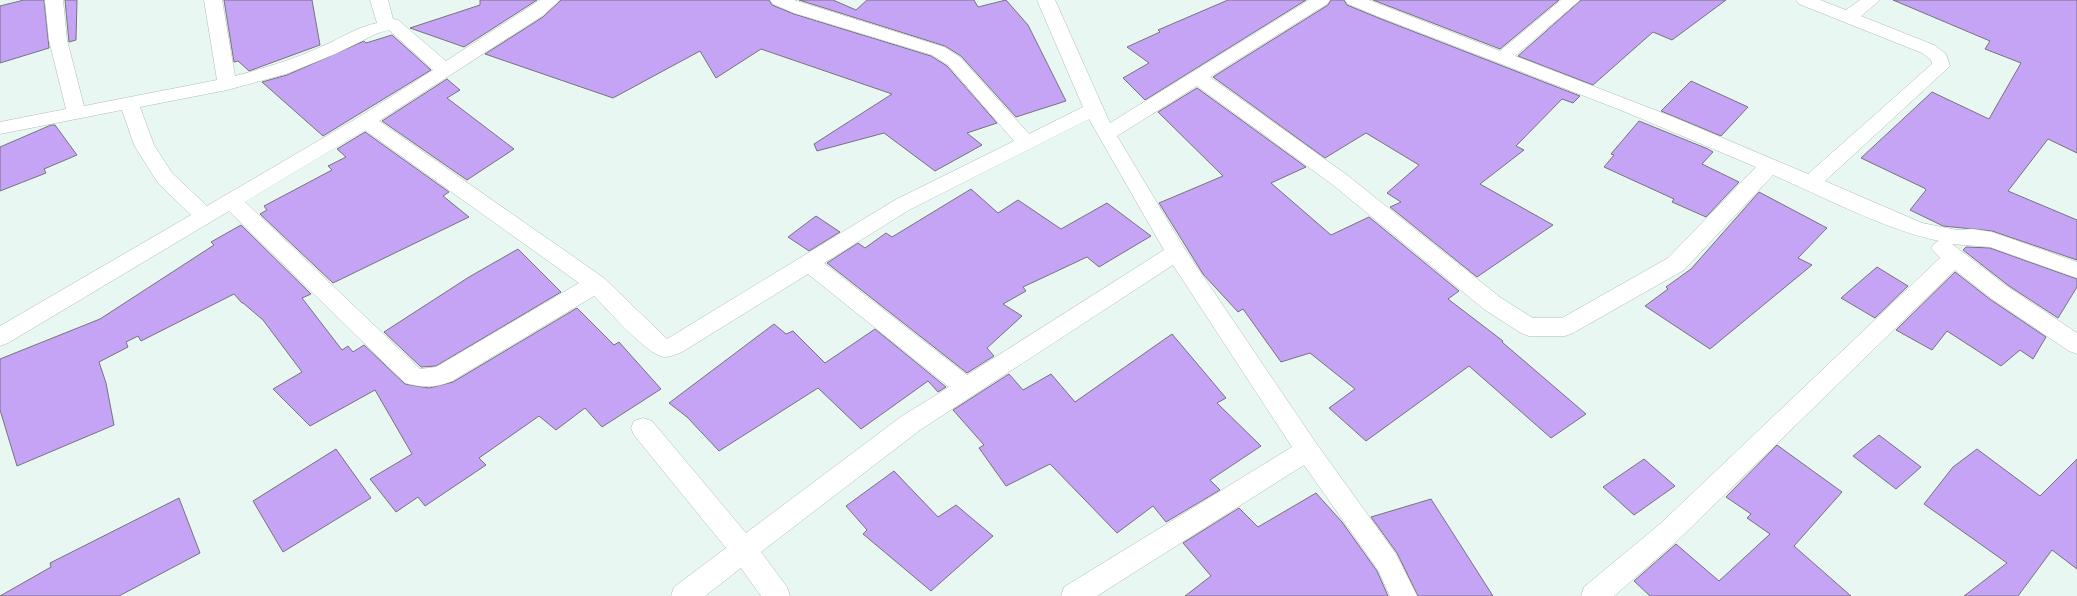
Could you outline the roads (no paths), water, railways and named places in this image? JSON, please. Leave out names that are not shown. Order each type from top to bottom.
[{"type":"street","points":[[54,0],[58,40],[76,113]]},
{"type":"street","points":[[213,0],[227,84]]},
{"type":"street","points":[[379,0],[386,25]]},
{"type":"street","points":[[779,0],[800,9],[938,51],[954,61],[1026,143]]},
{"type":"street","points":[[1046,0],[1106,134],[1176,253],[1307,450],[1387,562],[1404,596]]},
{"type":"street","points":[[1106,134],[1321,0]]},
{"type":"street","points":[[1354,0],[1436,34],[1503,57],[1632,108],[1917,229],[1956,238],[1992,240],[2077,270]]},
{"type":"street","points":[[1503,57],[1571,0]]},
{"type":"street","points":[[1805,0],[1928,49],[1940,58],[1941,66],[1809,184]]},
{"type":"street","points":[[1848,17],[1871,0]]},
{"type":"street","points":[[0,337],[366,121],[446,71],[539,4]]},
{"type":"street","points":[[0,128],[227,84],[280,70],[329,50],[372,28],[392,24],[446,71]]},
{"type":"street","points":[[1198,77],[1340,180],[1493,304],[1529,327],[1565,327],[1638,287],[1676,264],[1769,166]]},
{"type":"street","points":[[129,103],[144,144],[165,178],[205,216]]},
{"type":"street","points":[[366,121],[596,284],[656,343],[665,348],[674,346],[902,205],[1094,109]]},
{"type":"street","points":[[231,201],[413,376],[423,380],[436,378],[444,374],[596,284]]},
{"type":"street","points":[[1917,229],[2000,293],[2077,345]]},
{"type":"street","points":[[684,596],[911,423],[1176,253]]},
{"type":"street","points":[[1594,596],[1668,532],[1954,258]]},
{"type":"street","points":[[808,262],[966,388]]},
{"type":"street","points":[[643,428],[744,550],[777,596]]},
{"type":"street","points":[[1074,596],[1307,450]]}]
